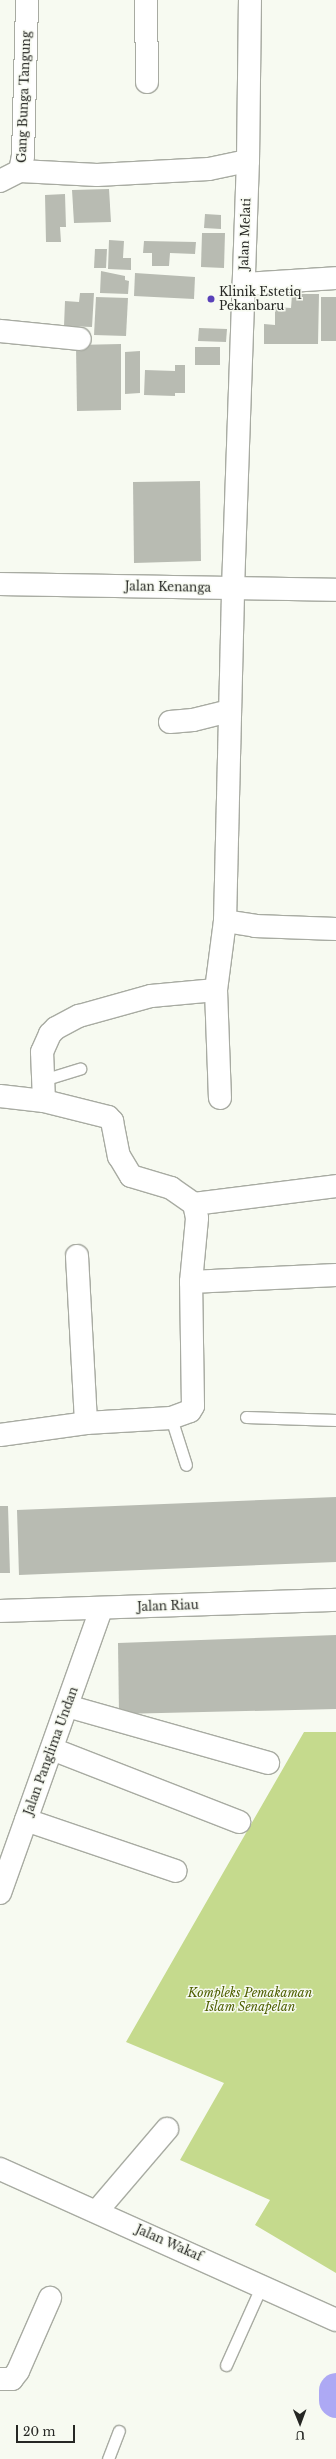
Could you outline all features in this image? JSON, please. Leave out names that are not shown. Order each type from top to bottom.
[{"type":"street","name":"Gang Bunga Tangung","points":[[0,181],[20,171],[27,0]]},
{"type":"street","points":[[146,0],[147,82]]},
{"type":"street","name":"Jalan Melati","points":[[220,1098],[216,990],[225,921],[233,589],[248,161],[250,0]]},
{"type":"street","points":[[20,171],[97,175],[209,169],[248,161]]},
{"type":"street","points":[[244,284],[336,278]]},
{"type":"street","points":[[0,331],[80,339]]},
{"type":"street","name":"Jalan Kenanga","points":[[0,584],[336,590]]},
{"type":"street","points":[[170,722],[193,720],[230,711]]},
{"type":"street","points":[[225,921],[255,926],[336,929]]},
{"type":"street","points":[[44,1101],[42,1052],[50,1034],[67,1021],[151,996],[216,990]]},
{"type":"street","points":[[0,1096],[44,1101],[108,1118],[112,1121],[119,1156],[131,1176],[172,1188],[194,1204],[197,1218],[191,1282],[193,1406],[186,1414],[171,1418],[86,1422],[0,1436]]},
{"type":"street","points":[[194,1204],[336,1186]]},
{"type":"street","points":[[77,1256],[86,1422]]},
{"type":"street","points":[[191,1282],[336,1275]]},
{"type":"street","name":"Jalan Riau","points":[[0,1611],[102,1609],[336,1600]]},
{"type":"street","name":"Jalan Panglima Undan","points":[[0,1893],[102,1609]]},
{"type":"street","points":[[67,1706],[268,1762]]},
{"type":"street","points":[[52,1749],[239,1822]]},
{"type":"street","points":[[26,1820],[176,1871]]},
{"type":"street","points":[[97,2211],[167,2129]]},
{"type":"street","name":"Jalan Wakaf","points":[[0,2169],[97,2211],[336,2320]]},
{"type":"street","points":[[0,2379],[12,2379],[18,2371],[50,2298]]},
{"type":"lane","points":[[43,1080],[80,1069]]},
{"type":"lane","points":[[246,1417],[336,1420]]},
{"type":"lane","points":[[171,1418],[186,1465]]},
{"type":"lane","points":[[226,2365],[261,2287]]},
{"type":"lane","points":[[108,2459],[119,2431]]},
{"type":"green space","name":"Kompleks Pemakaman Islam Senapelan","points":[[304,1732],[336,1732],[336,2273],[255,2225],[270,2200],[180,2160],[224,2083],[126,2042]]},
{"type":"building","points":[[109,189],[111,222],[74,223],[72,190]]},
{"type":"building","points":[[65,194],[66,227],[60,227],[61,242],[46,242],[45,195]]},
{"type":"building","points":[[205,214],[221,215],[221,229],[204,228]]},
{"type":"building","points":[[202,233],[225,233],[224,268],[201,267]]},
{"type":"building","points":[[109,240],[124,241],[123,258],[131,258],[131,270],[108,269]]},
{"type":"building","points":[[144,241],[196,242],[195,254],[170,253],[169,266],[152,266],[152,253],[143,253]]},
{"type":"building","points":[[95,249],[107,249],[106,268],[94,268]]},
{"type":"building","points":[[101,271],[125,276],[125,280],[129,281],[128,294],[100,293]]},
{"type":"building","points":[[135,273],[195,277],[194,299],[134,296]]},
{"type":"building","points":[[80,293],[94,293],[92,327],[64,326],[65,301],[79,302]]},
{"type":"building","points":[[292,294],[319,294],[318,344],[264,344],[264,324],[275,325],[275,307],[291,308]]},
{"type":"building","points":[[96,297],[128,298],[126,336],[94,335]]},
{"type":"building","points":[[321,297],[336,297],[336,341],[321,341]]},
{"type":"building","points":[[199,328],[227,329],[226,342],[198,341]]},
{"type":"building","points":[[121,344],[121,410],[77,411],[76,345]]},
{"type":"building","points":[[195,347],[220,347],[220,365],[195,365]]},
{"type":"building","points":[[140,351],[140,393],[125,394],[125,352]]},
{"type":"building","points":[[175,365],[185,365],[185,393],[175,393],[175,396],[144,395],[145,370],[175,371]]},
{"type":"building","points":[[200,481],[201,561],[134,563],[133,482]]},
{"type":"building","points":[[336,1497],[336,1562],[19,1575],[17,1510]]},
{"type":"building","points":[[0,1506],[8,1506],[10,1573],[0,1573]]},
{"type":"building","points":[[336,1635],[336,1709],[119,1714],[118,1643]]},
{"type":"waterway","points":[[336,2390],[336,2400]]},
{"type":"place","name":"Klinik Estetiq Pekanbaru","points":[[211,299]]}]
